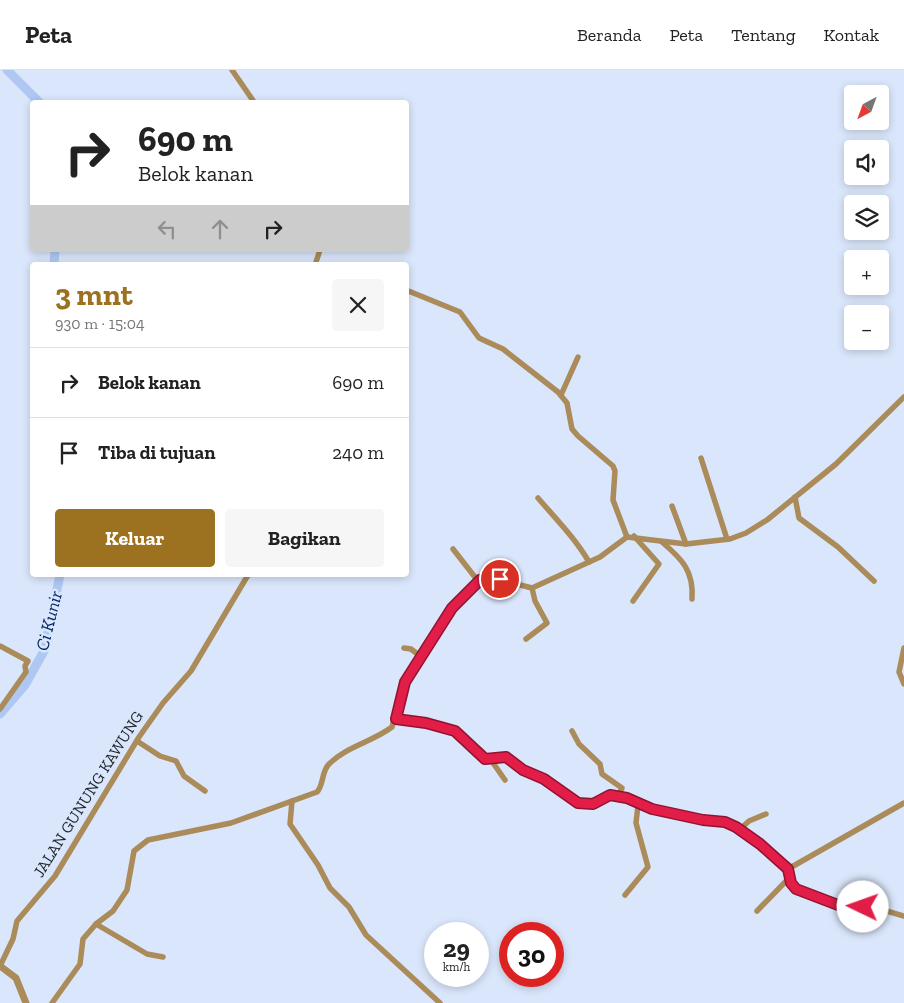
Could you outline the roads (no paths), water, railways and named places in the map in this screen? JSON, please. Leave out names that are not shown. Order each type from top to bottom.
[{"type":"street","points":[[232,70],[253,100]]},
{"type":"street","points":[[409,291],[460,312],[479,338],[504,349],[561,395],[570,410],[572,429],[583,442],[613,466],[613,500],[630,536],[659,564],[633,601]]},
{"type":"street","points":[[561,395],[578,357]]},
{"type":"street","points":[[52,1003],[80,964],[80,943],[96,924],[113,911],[127,890],[134,851],[148,840],[231,823],[317,792],[326,768],[331,763],[348,749],[392,727],[396,719],[402,687],[420,656],[452,608],[478,581],[489,577],[532,588],[607,553],[630,536],[686,544],[727,539],[746,533],[846,456],[904,397]]},
{"type":"street","points":[[701,458],[727,539]]},
{"type":"street","points":[[795,497],[799,518],[838,547],[874,581]]},
{"type":"street","points":[[538,498],[564,530],[573,536],[589,562]]},
{"type":"street","points":[[672,506],[686,544]]},
{"type":"street","points":[[661,541],[679,556],[688,568],[693,587],[692,599]]},
{"type":"street","points":[[453,549],[478,581]]},
{"type":"street","name":"JALAN GUNUNG KAWUNG","points":[[0,966],[13,939],[17,921],[63,864],[137,741],[163,703],[190,671],[247,577]]},
{"type":"street","points":[[526,639],[547,622],[535,601],[532,588]]},
{"type":"street","points":[[0,646],[28,661],[25,666],[26,672],[0,709]]},
{"type":"street","points":[[404,648],[411,649],[420,656]]},
{"type":"street","points":[[904,648],[898,672],[904,684]]},
{"type":"street","points":[[396,719],[426,723],[455,731],[484,758],[491,760],[502,756],[506,757],[523,770],[544,779],[578,803],[593,804],[610,795],[618,796],[638,805],[703,820],[725,822],[740,829],[788,869],[796,889],[838,905],[876,907],[904,916]]},
{"type":"street","points":[[572,731],[580,746],[600,764],[602,774],[622,788],[618,796]]},
{"type":"street","points":[[137,741],[160,756],[176,761],[184,776],[204,791]]},
{"type":"street","points":[[491,760],[505,780]]},
{"type":"street","points":[[292,801],[290,824],[318,865],[330,888],[349,907],[375,944],[440,1003]]},
{"type":"street","points":[[788,869],[904,802]]},
{"type":"street","points":[[625,895],[648,867],[636,827],[638,805]]},
{"type":"street","points":[[740,829],[751,820],[766,814]]},
{"type":"street","points":[[757,911],[790,877]]},
{"type":"street","points":[[96,924],[147,954],[163,956]]},
{"type":"street","points":[[0,966],[16,978],[26,1003]]},
{"type":"waterway","name":"Ci Kunir","points":[[7,70],[37,100]]},
{"type":"waterway","name":"Ci Kunir","points":[[54,262],[55,252]]},
{"type":"waterway","name":"Ci Kunir","points":[[0,714],[25,685],[44,651],[60,577]]}]
